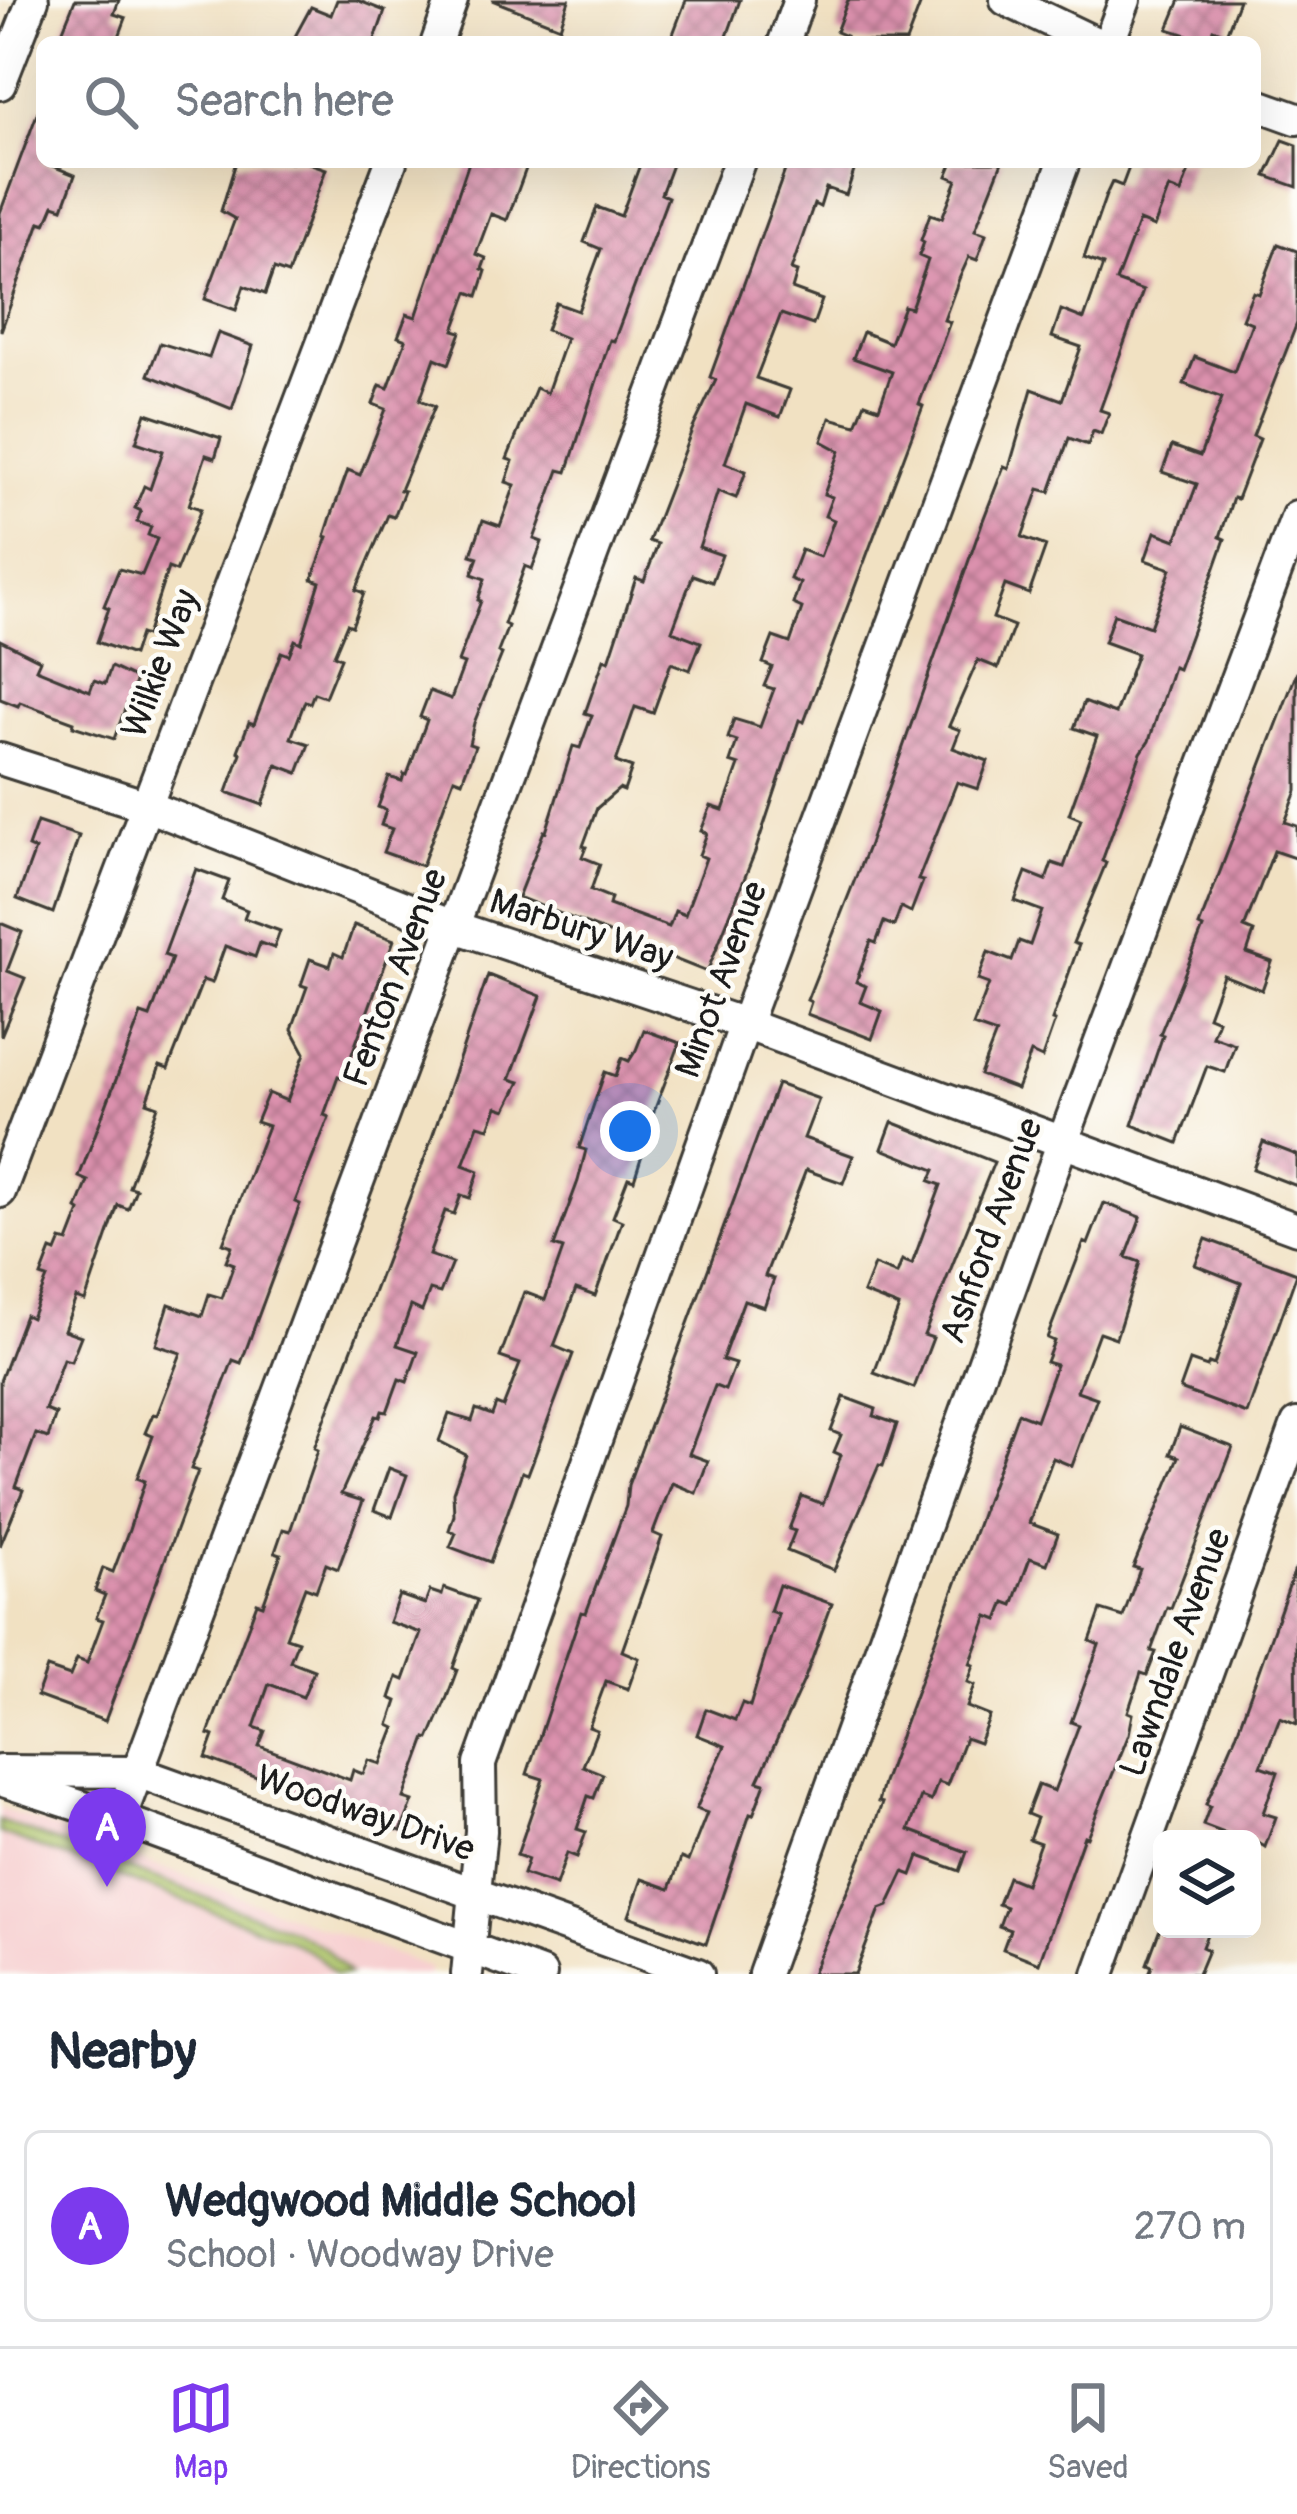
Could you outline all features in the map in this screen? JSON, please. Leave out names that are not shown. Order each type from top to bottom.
[{"type":"street","points":[[0,84],[33,0]]},
{"type":"street","points":[[439,36],[452,0]]},
{"type":"street","points":[[786,36],[799,0]]},
{"type":"street","points":[[1006,0],[1081,36]]},
{"type":"street","points":[[1111,36],[1125,0]]},
{"type":"street","points":[[1261,106],[1297,119]]},
{"type":"street","name":"Wilkie Way","points":[[0,1192],[390,168]]},
{"type":"street","name":"Fenton Avenue","points":[[120,1819],[737,168]]},
{"type":"street","name":"Minot Avenue","points":[[468,1961],[480,1764],[745,1024],[1062,168]]},
{"type":"street","name":"Ashford Avenue","points":[[764,1974],[1063,1141],[1297,515]]},
{"type":"street","name":"Marbury Way","points":[[0,759],[147,806],[454,927],[745,1024],[1297,1229]]},
{"type":"street","name":"Lawndale Avenue","points":[[1099,1974],[1297,1424]]},
{"type":"street","name":"Woodway Drive","points":[[0,1775],[137,1772],[698,1974]]},
{"type":"street","name":"Woodway Drive","points":[[0,1775],[468,1961],[541,1974]]},
{"type":"shaded area","points":[[0,1808],[429,1967],[429,1974],[0,1974]]},
{"type":"green space","points":[[0,1821],[291,1929],[325,1948],[349,1974],[335,1974],[318,1957],[287,1939],[0,1833]]},
{"type":"building","points":[[75,0],[119,0],[114,14],[126,18],[119,36],[60,36]]},
{"type":"building","points":[[337,0],[357,0],[385,11],[376,36],[295,36],[311,7],[331,15]]},
{"type":"building","points":[[492,0],[569,0],[560,27]]},
{"type":"building","points":[[686,0],[740,0],[727,36],[672,36]]},
{"type":"building","points":[[848,0],[922,0],[908,36],[836,32]]},
{"type":"building","points":[[1180,0],[1239,0],[1226,34],[1213,29],[1211,36],[1190,36],[1168,29]]},
{"type":"building","points":[[36,117],[36,168],[57,168],[75,175],[63,208],[54,205],[46,224],[40,222],[1,331],[0,213]]},
{"type":"building","points":[[1283,140],[1297,145],[1297,187],[1266,176]]},
{"type":"building","points":[[234,168],[326,169],[288,274],[274,269],[265,294],[244,286],[236,310],[205,299],[235,219],[221,211]]},
{"type":"building","points":[[467,168],[526,168],[507,220],[491,214],[476,254],[486,258],[482,269],[486,271],[478,296],[468,292],[454,330],[461,332],[449,364],[435,358],[420,400],[435,406],[400,490],[404,491],[394,517],[388,515],[356,590],[364,593],[334,655],[341,658],[325,697],[314,693],[310,703],[305,701],[291,738],[309,744],[298,773],[277,765],[263,805],[227,792],[238,751],[249,722],[254,724],[281,652],[289,655],[295,640],[301,643],[320,582],[312,579],[331,517],[348,470],[360,475],[386,409],[373,404],[380,385],[388,388],[406,340],[398,337],[407,314],[416,317]]},
{"type":"building","points":[[639,168],[671,168],[661,194],[668,197],[614,341],[610,340],[567,472],[559,470],[534,539],[542,542],[532,569],[525,566],[504,624],[508,626],[498,652],[502,654],[469,744],[475,746],[462,781],[454,778],[422,866],[383,852],[392,829],[381,825],[386,810],[378,807],[389,777],[402,781],[407,775],[427,720],[420,717],[430,691],[451,699],[464,664],[458,662],[485,579],[472,574],[478,557],[471,555],[483,520],[500,526],[515,485],[506,482],[513,461],[507,459],[536,388],[547,393],[566,338],[546,330],[556,303],[578,311],[601,249],[584,242],[597,207],[621,216]]},
{"type":"building","points":[[786,168],[855,168],[846,195],[826,188],[820,207],[814,204],[791,270],[797,272],[792,289],[822,300],[813,325],[781,314],[756,378],[790,390],[780,417],[746,404],[725,463],[746,471],[736,498],[718,491],[699,547],[722,555],[712,582],[693,575],[672,631],[701,642],[690,670],[671,663],[653,713],[635,707],[616,762],[632,768],[624,791],[619,789],[597,808],[583,846],[582,857],[600,864],[591,890],[611,898],[609,905],[669,927],[675,911],[685,915],[706,858],[699,855],[707,833],[701,831],[711,806],[723,810],[739,765],[730,762],[737,741],[728,738],[734,719],[760,727],[774,689],[764,686],[772,667],[763,663],[773,637],[790,643],[802,608],[793,604],[800,583],[790,579],[801,550],[820,557],[834,520],[825,516],[832,497],[824,494],[840,451],[822,441],[830,418],[856,425],[865,403],[879,408],[892,372],[853,358],[863,332],[890,343],[904,306],[911,308],[928,260],[919,256],[930,214],[942,218],[957,180],[947,176],[950,168],[1000,168],[975,230],[986,234],[977,260],[969,257],[959,279],[944,320],[950,322],[919,404],[923,406],[804,722],[799,720],[755,852],[707,972],[518,897],[546,832],[573,746],[580,748],[592,715],[585,713],[604,659],[609,661],[636,578],[644,581],[658,544],[649,541],[716,380],[710,377]]},
{"type":"building","points":[[1129,168],[1190,168],[1181,193],[1169,188],[1154,227],[1139,221],[1116,281],[1143,291],[1100,410],[1109,413],[1101,434],[1093,431],[1088,445],[1069,438],[1050,492],[1039,489],[1022,537],[1046,546],[1029,594],[1005,585],[993,618],[1014,626],[998,668],[978,660],[949,726],[960,730],[953,748],[988,761],[978,789],[957,782],[918,880],[923,881],[911,912],[901,907],[894,926],[884,922],[876,943],[871,941],[856,982],[866,986],[860,1002],[882,1011],[872,1039],[807,1014],[811,1002],[807,1000],[869,844],[982,523],[1004,466],[1009,468],[1032,389],[1062,400],[1081,347],[1052,337],[1061,310],[1084,319],[1103,265],[1084,258],[1112,182],[1122,186]]},
{"type":"building","points":[[1278,244],[1297,251],[1297,323],[1253,436],[1260,439],[1237,499],[1233,498],[1220,537],[1225,539],[1202,604],[1178,669],[1173,667],[1102,861],[1106,863],[1073,943],[1079,945],[1042,1058],[1031,1053],[1017,1089],[980,1075],[996,1034],[973,1026],[989,984],[978,980],[988,952],[1012,961],[1019,941],[1030,945],[1042,911],[1015,901],[1026,872],[1046,880],[1052,863],[1064,867],[1081,819],[1069,814],[1097,736],[1074,728],[1084,702],[1115,714],[1137,654],[1104,642],[1114,614],[1150,627],[1171,569],[1145,560],[1155,532],[1176,540],[1197,484],[1162,472],[1172,446],[1200,456],[1222,398],[1184,384],[1195,357],[1234,372],[1252,323],[1242,319],[1253,292],[1259,294]]},
{"type":"building","points":[[218,333],[253,346],[232,409],[148,375],[160,343],[209,358]]},
{"type":"building","points":[[146,413],[221,438],[215,458],[206,455],[189,505],[201,509],[176,571],[168,568],[146,636],[140,634],[133,655],[97,642],[109,608],[104,606],[119,569],[142,575],[157,539],[148,535],[151,527],[137,522],[141,511],[135,508],[144,486],[150,489],[163,451],[136,442]]},
{"type":"building","points":[[0,640],[40,660],[36,669],[90,691],[94,680],[105,684],[111,667],[136,679],[114,739],[20,702],[18,706],[0,699]]},
{"type":"building","points":[[1297,672],[1297,791],[1285,822],[1297,826],[1297,859],[1274,851],[1244,928],[1254,932],[1247,953],[1272,962],[1262,990],[1223,975],[1208,1016],[1218,1020],[1212,1036],[1235,1044],[1225,1072],[1207,1066],[1178,1143],[1132,1125],[1160,1034],[1203,928],[1199,926]]},
{"type":"building","points":[[37,822],[79,836],[53,913],[17,899],[35,850],[28,847]]},
{"type":"building","points":[[196,869],[229,881],[222,900],[247,910],[244,918],[280,931],[274,948],[260,943],[255,957],[225,946],[212,983],[203,980],[168,1069],[160,1066],[147,1102],[158,1106],[129,1187],[136,1189],[128,1209],[118,1205],[85,1301],[76,1298],[64,1330],[81,1336],[71,1361],[63,1359],[45,1410],[56,1414],[48,1438],[36,1434],[16,1487],[23,1490],[0,1546],[0,1381],[25,1315],[31,1318],[47,1278],[41,1276],[51,1250],[56,1252],[61,1240],[68,1242],[80,1211],[88,1181],[79,1177],[141,1014],[150,1017],[172,958],[164,955]]},
{"type":"building","points":[[0,923],[22,932],[7,971],[25,978],[1,1036]]},
{"type":"building","points":[[354,925],[394,940],[343,1078],[338,1076],[324,1115],[329,1117],[295,1202],[300,1204],[241,1363],[233,1360],[191,1469],[198,1471],[105,1721],[37,1696],[47,1668],[70,1676],[77,1659],[87,1663],[103,1620],[96,1618],[105,1595],[95,1591],[103,1568],[113,1572],[129,1530],[145,1481],[137,1478],[153,1436],[145,1433],[181,1353],[156,1345],[169,1304],[202,1316],[209,1294],[222,1298],[234,1264],[226,1261],[232,1246],[223,1243],[268,1126],[256,1122],[268,1093],[287,1101],[305,1053],[292,1029],[307,987],[301,985],[310,959],[330,966],[334,953],[343,957]]},
{"type":"building","points":[[488,975],[541,996],[510,1079],[520,1082],[506,1110],[497,1107],[489,1128],[478,1125],[463,1165],[479,1171],[470,1198],[461,1195],[454,1214],[445,1211],[429,1255],[452,1263],[440,1293],[430,1290],[422,1311],[411,1306],[397,1345],[418,1352],[407,1382],[399,1379],[387,1412],[376,1416],[341,1494],[363,1501],[338,1569],[326,1564],[316,1591],[305,1587],[286,1637],[298,1641],[290,1661],[314,1670],[303,1697],[269,1684],[254,1727],[265,1731],[259,1746],[350,1780],[353,1770],[363,1774],[369,1760],[381,1764],[395,1728],[389,1725],[397,1701],[390,1698],[397,1677],[404,1680],[421,1633],[389,1622],[399,1595],[425,1604],[430,1591],[442,1595],[444,1588],[477,1600],[453,1668],[457,1670],[404,1798],[413,1801],[401,1831],[206,1758],[214,1736],[208,1734],[257,1603],[263,1605],[281,1554],[275,1552],[283,1529],[290,1531],[318,1450],[314,1448],[427,1152]]},
{"type":"building","points":[[644,1030],[680,1043],[645,1135],[634,1180],[628,1178],[613,1217],[622,1221],[595,1296],[576,1289],[554,1346],[573,1354],[528,1474],[522,1472],[490,1562],[450,1547],[456,1533],[449,1530],[453,1492],[466,1455],[439,1441],[449,1414],[472,1421],[476,1409],[492,1415],[496,1404],[503,1407],[520,1364],[500,1357],[524,1292],[545,1300],[563,1249],[554,1246],[586,1150],[579,1148],[605,1072],[616,1076],[622,1058],[629,1061]]},
{"type":"building","points":[[777,1084],[819,1099],[804,1138],[853,1156],[843,1183],[806,1170],[765,1276],[774,1279],[764,1307],[744,1300],[722,1360],[735,1364],[725,1390],[715,1386],[689,1454],[708,1461],[696,1493],[672,1483],[653,1533],[662,1537],[622,1651],[639,1658],[628,1689],[606,1681],[589,1727],[597,1730],[583,1766],[603,1774],[594,1798],[588,1796],[577,1829],[586,1832],[577,1857],[567,1853],[556,1885],[523,1874],[528,1859],[517,1855],[543,1779],[527,1774],[581,1612],[586,1613],[626,1506],[628,1485]]},
{"type":"building","points":[[892,1122],[994,1162],[924,1335],[933,1338],[914,1388],[874,1373],[899,1307],[863,1293],[874,1265],[897,1274],[902,1260],[912,1264],[941,1185],[930,1181],[935,1170],[882,1149]]},
{"type":"building","points":[[1263,1142],[1297,1155],[1297,1186],[1253,1169]]},
{"type":"building","points":[[1104,1203],[1141,1217],[1126,1257],[1140,1262],[1116,1338],[1099,1332],[1077,1391],[1097,1398],[1072,1466],[1053,1458],[1029,1523],[1058,1534],[1047,1564],[1030,1558],[1013,1605],[1005,1602],[998,1620],[988,1616],[970,1664],[974,1665],[968,1682],[975,1685],[967,1707],[990,1716],[979,1743],[965,1738],[947,1785],[938,1782],[931,1801],[921,1797],[909,1830],[967,1852],[960,1871],[919,1856],[912,1875],[904,1872],[888,1906],[880,1909],[855,1974],[812,1974],[868,1842],[882,1803],[878,1802],[883,1783],[1018,1413],[1036,1420],[1056,1365],[1046,1362],[1054,1341],[1047,1338]]},
{"type":"building","points":[[1206,1239],[1297,1273],[1247,1414],[1180,1389],[1190,1361],[1214,1365],[1241,1283],[1195,1265]]},
{"type":"building","points":[[844,1397],[876,1409],[874,1416],[897,1424],[883,1466],[879,1465],[834,1570],[787,1551],[795,1531],[789,1529],[802,1496],[823,1504],[841,1455],[834,1452],[841,1435],[831,1431]]},
{"type":"building","points":[[1180,1427],[1233,1447],[1171,1608],[1167,1607],[1147,1675],[1141,1673],[1128,1712],[1133,1714],[1129,1734],[1084,1836],[1039,1963],[1003,1949],[1010,1930],[999,1926],[1006,1907],[998,1904],[1008,1877],[1025,1884],[1040,1843],[1029,1839],[1037,1818],[1027,1814],[1038,1785],[1054,1791],[1079,1725],[1071,1722],[1099,1645],[1090,1641],[1101,1610],[1123,1617],[1140,1569],[1133,1567],[1179,1457],[1170,1454]]},
{"type":"building","points":[[389,1468],[407,1475],[392,1517],[374,1510]]},
{"type":"building","points":[[1295,1569],[1297,1724],[1280,1717],[1261,1766],[1278,1772],[1263,1813],[1276,1817],[1265,1847],[1261,1830],[1216,1830],[1203,1825],[1210,1806],[1206,1804],[1236,1735]]},
{"type":"building","points":[[779,1585],[832,1604],[805,1678],[758,1781],[765,1783],[706,1944],[629,1916],[642,1879],[670,1889],[681,1858],[688,1861],[707,1813],[696,1809],[725,1746],[697,1735],[706,1709],[735,1720],[742,1703],[750,1706],[778,1614],[770,1611]]},
{"type":"building","points":[[1157,1938],[1206,1938],[1202,1947],[1208,1950],[1198,1974],[1149,1974],[1152,1966],[1147,1964]]},
{"type":"place","name":"Wedgwood Middle School","points":[[107,1887]]}]
